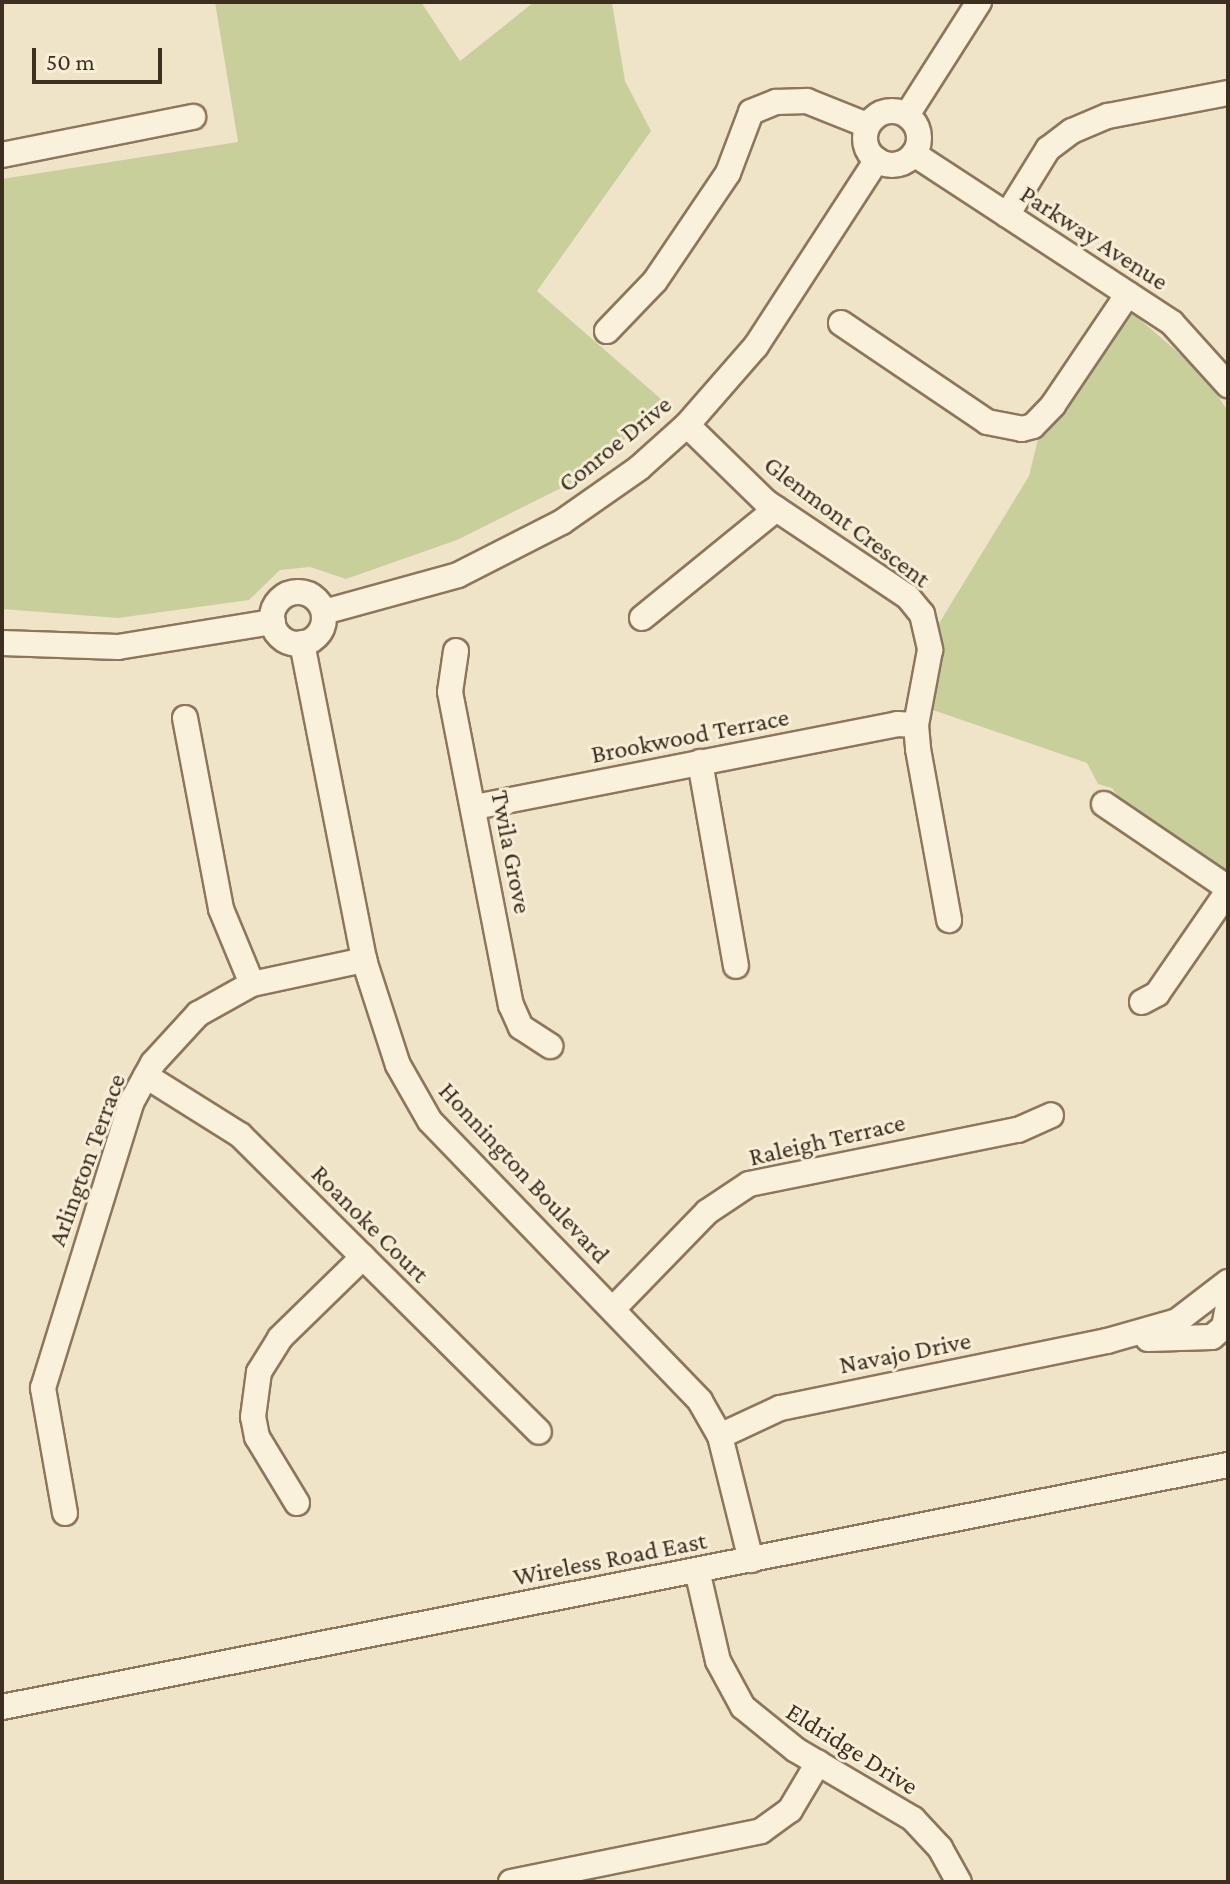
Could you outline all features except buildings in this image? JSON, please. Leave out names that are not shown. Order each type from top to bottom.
[{"type":"street","points":[[907,115],[979,2]]},
{"type":"street","points":[[1007,215],[1048,149],[1072,131],[1108,116],[1228,93]]},
{"type":"street","points":[[607,331],[655,281],[728,173],[751,112],[776,102],[807,101],[867,125]]},
{"type":"street","points":[[887,111],[907,115],[919,134],[914,154],[896,165],[877,160],[866,144],[867,125],[887,111]]},
{"type":"street","points":[[2,155],[193,117]]},
{"type":"street","name":"Parkway Avenue","points":[[914,154],[1172,323],[1225,374]]},
{"type":"street","name":"Conroe Drive","points":[[324,612],[458,575],[562,522],[639,468],[687,425],[756,346],[877,160]]},
{"type":"street","points":[[841,323],[987,422],[1022,429],[1033,426],[1053,405],[1128,294]]},
{"type":"street","name":"Glenmont Crescent","points":[[687,425],[776,509],[908,597],[922,614],[930,650],[916,725],[949,920]]},
{"type":"street","points":[[642,618],[776,509]]},
{"type":"street","points":[[293,592],[312,596],[324,612],[320,632],[302,643],[284,640],[273,622],[276,605],[293,592]]},
{"type":"street","points":[[2,643],[118,647],[273,622]]},
{"type":"street","name":"Honnington Boulevard","points":[[302,643],[364,960],[384,1034],[430,1121],[677,1372],[720,1436],[751,1560]]},
{"type":"street","name":"Twila Grove","points":[[456,651],[450,692],[475,807],[511,1005],[521,1027],[550,1046]]},
{"type":"street","points":[[185,718],[221,909],[252,984]]},
{"type":"street","name":"Brookwood Terrace","points":[[475,807],[897,724],[916,725]]},
{"type":"street","points":[[700,762],[736,966]]},
{"type":"street","points":[[1104,804],[1228,890],[1157,994],[1142,1002]]},
{"type":"street","name":"Arlington Terrace","points":[[65,1513],[43,1388],[131,1103],[146,1076],[198,1014],[252,984],[364,960]]},
{"type":"street","name":"Roanoke Court","points":[[146,1076],[232,1128],[539,1432]]},
{"type":"street","name":"Raleigh Terrace","points":[[613,1309],[707,1212],[749,1184],[784,1173],[1018,1130],[1051,1115]]},
{"type":"street","points":[[297,1503],[257,1437],[253,1417],[259,1372],[280,1338],[363,1257]]},
{"type":"street","name":"Navajo Drive","points":[[720,1436],[780,1408],[1107,1341],[1177,1321],[1228,1282]]},
{"type":"street","name":"Navajo Drive","points":[[1107,1341],[1212,1337],[1224,1327],[1228,1306]]},
{"type":"street","name":"Wireless Road East","points":[[2,1707],[1228,1465]]},
{"type":"street","name":"Eldridge Drive","points":[[697,1570],[718,1661],[730,1688],[758,1724],[913,1819],[940,1848],[959,1882]]},
{"type":"street","points":[[511,1882],[761,1831],[790,1810],[818,1763]]},
{"type":"green space","points":[[215,2],[421,2],[460,61],[534,2],[612,3],[625,81],[651,131],[537,291],[661,399],[597,470],[457,540],[346,579],[310,567],[280,570],[249,600],[118,618],[2,609],[2,179],[238,142]]},
{"type":"green space","points":[[1129,310],[1202,373],[1228,411],[1228,869],[1218,869],[1126,808],[1112,788],[1098,784],[1087,763],[930,709],[941,646],[938,625],[1029,476],[1039,435],[1059,418]]}]
